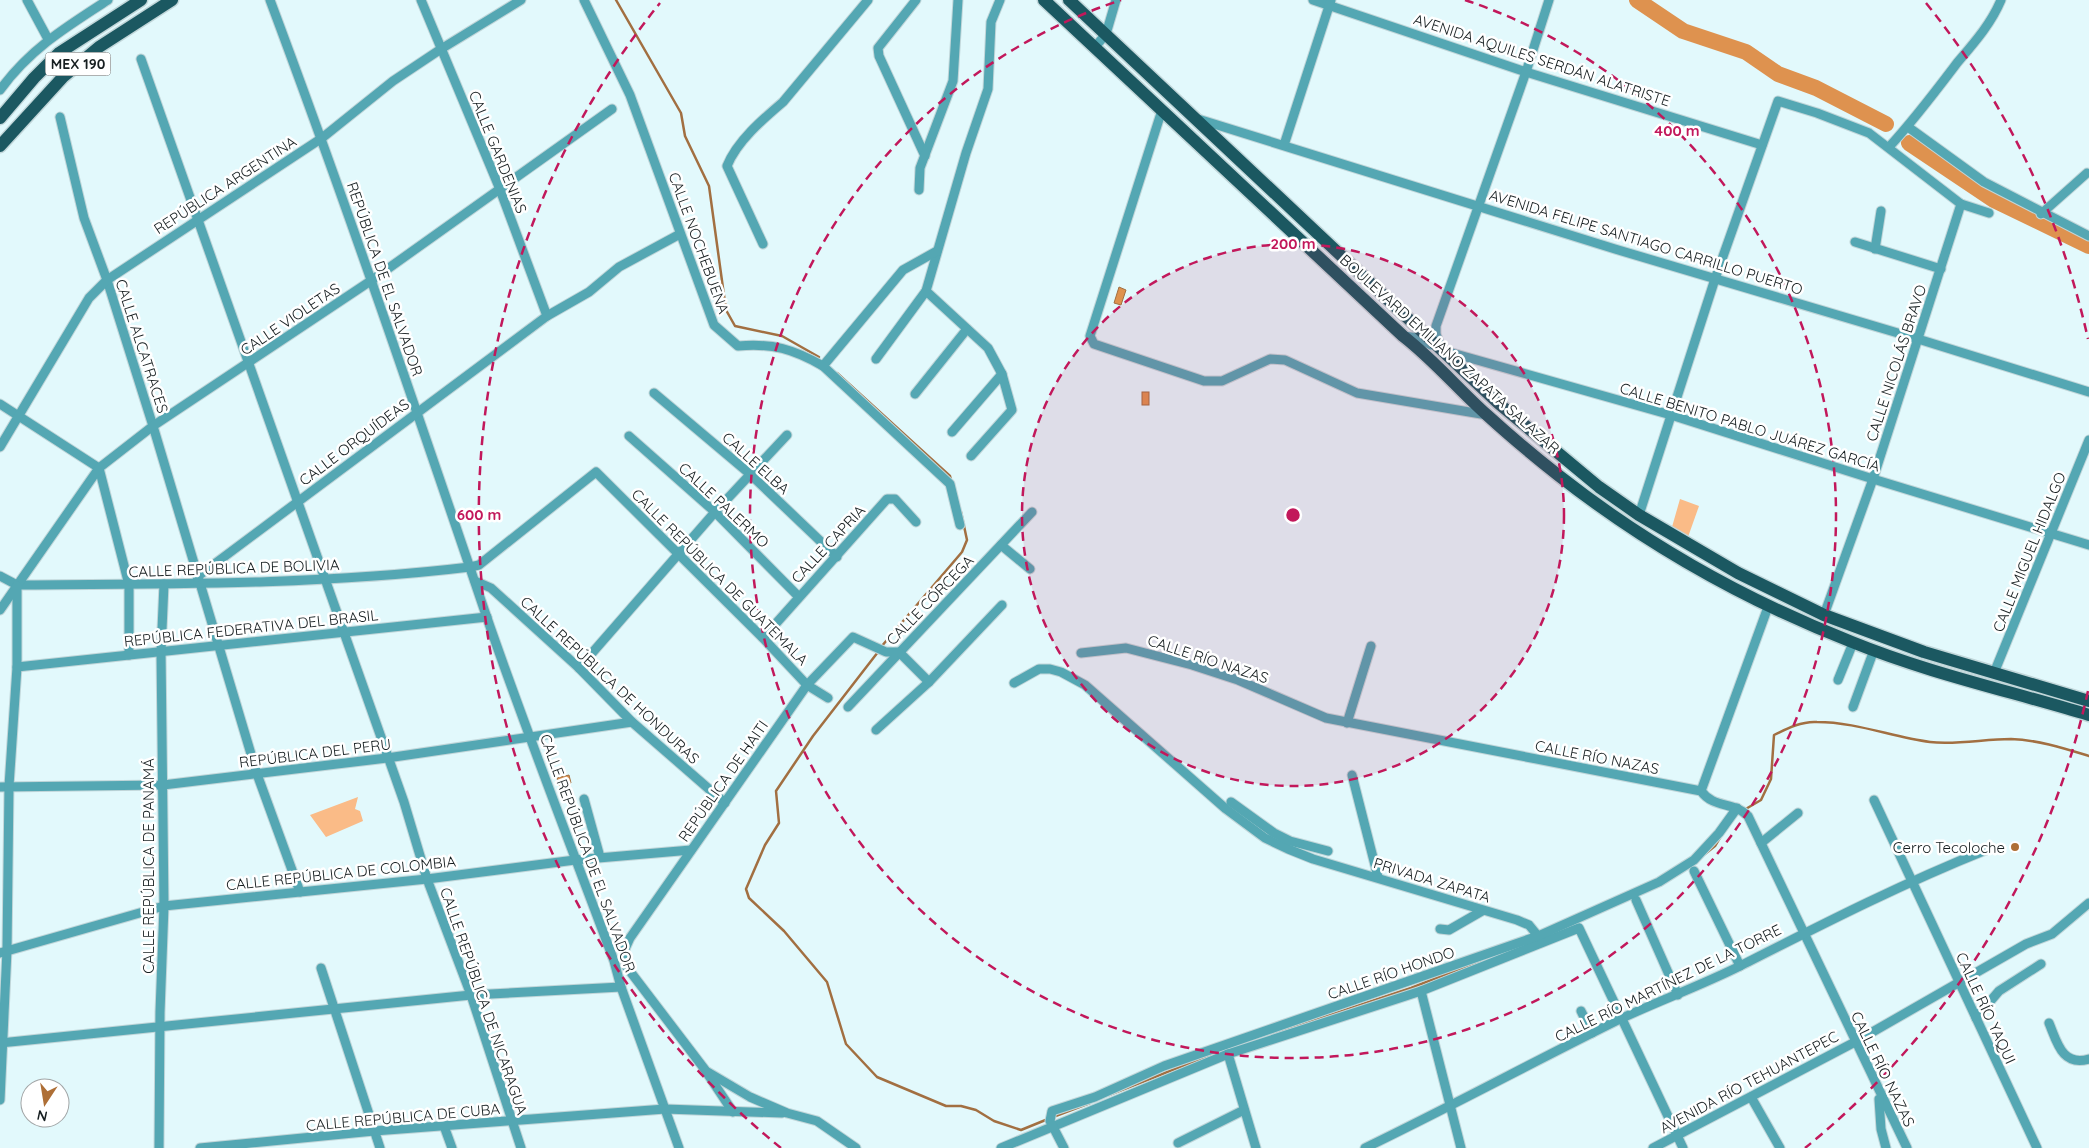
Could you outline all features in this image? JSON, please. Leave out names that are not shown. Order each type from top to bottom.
[{"type":"main road","name":"MEX 190","points":[[0,118],[34,78],[59,53],[141,0]]},
{"type":"main road","name":"MEX 190","points":[[0,146],[63,77],[99,47],[172,0]]},
{"type":"main road","name":"BOULEVARD EMILIANO ZAPATA SALAZAR","points":[[1044,0],[1487,415],[1558,475],[1631,527],[1685,561],[1768,607],[1853,643],[2089,715]]},
{"type":"main road","name":"BOULEVARD EMILIANO ZAPATA SALAZAR","points":[[1069,0],[1498,403],[1599,487],[1639,515],[1738,573],[1824,615],[1915,649],[2089,701]]},
{"type":"main road","points":[[1439,368],[1452,359]]},
{"type":"street","points":[[27,0],[48,39]]},
{"type":"street","points":[[0,90],[16,68],[48,39],[108,0]]},
{"type":"street","name":"REPÚBLICA DE EL SALVADOR","points":[[270,0],[322,138],[372,280],[415,413],[470,567]]},
{"type":"street","name":"CALLE GARDENIAS","points":[[422,0],[499,188],[547,316]]},
{"type":"street","name":"REPÚBLICA ARGENTINA","points":[[0,447],[88,298],[107,280],[198,218],[322,138],[393,81],[521,0]]},
{"type":"street","name":"CALLE NOCHEBUENA","points":[[584,0],[630,95],[714,325],[738,346],[764,344],[798,352],[823,366],[950,484],[960,526]]},
{"type":"street","points":[[763,244],[727,166],[730,156],[766,116],[782,102],[868,0]]},
{"type":"street","points":[[916,0],[878,48],[879,56],[924,156]]},
{"type":"street","points":[[919,190],[920,168],[953,81],[958,0]]},
{"type":"street","points":[[876,359],[926,291],[966,153],[988,90],[991,22],[1000,0]]},
{"type":"street","points":[[1095,47],[1106,34],[1116,0]]},
{"type":"street","name":"AVENIDA AQUILES SERDÁN ALATRISTE","points":[[1314,0],[1330,2],[1526,72],[1762,145]]},
{"type":"street","points":[[1442,350],[1436,334],[1436,326],[1526,72],[1549,0]]},
{"type":"street","points":[[1891,145],[1906,129],[1983,32],[1995,14],[2001,0]]},
{"type":"street","points":[[1284,144],[1330,2]]},
{"type":"street","name":"CALLE REPÚBLICA DE NICARAGUA","points":[[141,59],[250,363],[342,632],[404,802],[427,879],[471,996],[521,1148]]},
{"type":"street","points":[[1639,515],[1715,279],[1778,101],[1817,113],[1869,133],[1891,145],[1961,204],[1989,213]]},
{"type":"street","name":"CALLE VIOLETAS","points":[[0,610],[99,468],[153,426],[372,280],[612,109]]},
{"type":"street","points":[[1162,110],[1090,336],[1094,344],[1204,381],[1222,381],[1270,358],[1284,360],[1357,393],[1487,415]]},
{"type":"street","name":"CALLE ALCATRACES","points":[[60,117],[84,218],[107,280],[153,426],[257,774],[300,892]]},
{"type":"street","name":"AVENIDA FELIPE SANTIAGO CARRILLO PUERTO","points":[[1196,118],[1715,279],[2089,392]]},
{"type":"street","points":[[1906,129],[1984,182],[2041,214],[2089,236]]},
{"type":"street","points":[[2041,214],[2087,173]]},
{"type":"street","name":"CALLE NICOLÁS BRAVO","points":[[1824,615],[1873,480],[1961,204]]},
{"type":"street","points":[[1875,249],[1881,211]]},
{"type":"street","name":"CALLE ORQUÍDEAS","points":[[198,580],[298,500],[547,316],[589,292],[619,267],[680,234]]},
{"type":"street","points":[[1854,242],[1941,269]]},
{"type":"street","points":[[823,366],[903,270],[937,252]]},
{"type":"street","points":[[926,291],[988,348],[1002,374],[1012,410],[971,456]]},
{"type":"street","points":[[915,394],[967,329]]},
{"type":"street","name":"CALLE BENITO PABLO JUÁREZ GARCÍA","points":[[1403,336],[1418,338],[1442,350],[1671,415],[1873,480],[2089,544]]},
{"type":"street","points":[[952,432],[1002,374]]},
{"type":"street","name":"CALLE ELBA","points":[[654,393],[750,474],[837,556]]},
{"type":"street","points":[[0,404],[99,468],[129,584],[130,655]]},
{"type":"street","points":[[579,668],[715,512],[788,435]]},
{"type":"street","name":"CALLE PALERMO","points":[[629,436],[715,512],[798,596]]},
{"type":"street","name":"CALLE MIGUEL HIDALGO","points":[[1994,674],[2089,440]]},
{"type":"street","name":"CALLE REPÚBLICA DE GUATEMALA","points":[[470,567],[479,565],[596,472],[764,638],[807,685],[828,698]]},
{"type":"street","name":"CALLE CAPRIA","points":[[764,638],[798,596],[837,556],[887,499],[895,500],[916,522]]},
{"type":"street","name":"CALLE CÓRCEGA","points":[[848,707],[1032,512]]},
{"type":"street","points":[[1001,546],[1030,569]]},
{"type":"street","name":"CALLE REPÚBLICA DE BOLIVIA","points":[[0,576],[17,585],[164,584],[198,580],[324,579],[397,576],[470,567]]},
{"type":"street","name":"CALLE REPÚBLICA DE EL SALVADOR","points":[[470,567],[610,951],[621,987],[679,1148]]},
{"type":"street","name":"CALLE REPÚBLICA DE HONDURAS","points":[[475,581],[491,588],[579,668],[632,722],[724,803]]},
{"type":"street","name":"CALLE REPÚBLICA DE PANAMÁ","points":[[159,1148],[164,906],[161,652],[164,584]]},
{"type":"street","points":[[0,1100],[4,786],[17,667],[17,585]]},
{"type":"street","points":[[876,730],[929,682],[1002,605]]},
{"type":"street","points":[[1726,820],[1716,804],[1701,790],[1768,607]]},
{"type":"street","name":"REPÚBLICA FEDERATIVA DEL BRASIL","points":[[17,667],[487,617]]},
{"type":"street","name":"REPÚBLICA DE HAITI","points":[[625,949],[630,938],[807,685],[853,637],[886,652],[899,652]]},
{"type":"street","points":[[1838,680],[1853,643]]},
{"type":"street","points":[[1347,722],[1371,646]]},
{"type":"street","name":"CALLE RÍO NAZAS","points":[[1081,652],[1126,648],[1192,665],[1238,680],[1326,718],[1701,790]]},
{"type":"street","points":[[1853,707],[1874,650]]},
{"type":"street","points":[[899,652],[929,682]]},
{"type":"street","name":"PRIVADA ZAPATA","points":[[1014,683],[1039,669],[1061,672],[1078,681],[1116,711],[1226,808],[1265,838],[1313,859],[1378,877],[1529,925],[1538,936]]},
{"type":"street","name":"REPÚBLICA DEL PERU","points":[[4,786],[164,786],[387,758],[632,722]]},
{"type":"street","points":[[1352,774],[1378,877]]},
{"type":"street","points":[[584,799],[600,857]]},
{"type":"street","name":"CALLE RÍO YAQUI","points":[[1874,800],[1958,983],[2037,1148]]},
{"type":"street","points":[[1231,802],[1274,833],[1290,842],[1328,851]]},
{"type":"street","points":[[1716,804],[1741,810]]},
{"type":"street","name":"CALLE RÍO NAZAS","points":[[1741,810],[1761,843],[1879,1093],[1907,1148]]},
{"type":"street","name":"CALLE RÍO HONDO","points":[[1620,1019],[1578,928],[1421,992],[1228,1054],[1051,1121],[1052,1111],[1095,1097],[1164,1066],[1538,936],[1659,882],[1694,860],[1719,833],[1726,820],[1741,810]]},
{"type":"street","points":[[1761,843],[1798,813]]},
{"type":"street","points":[[1311,847],[1313,859]]},
{"type":"street","name":"CALLE REPÚBLICA DE COLOMBIA","points":[[3,951],[164,906],[427,879],[600,857],[691,850]]},
{"type":"street","name":"CALLE RÍO MARTÍNEZ DE LA TORRE","points":[[1365,1148],[1450,1107],[1620,1019],[1740,966],[1911,880],[1986,850]]},
{"type":"street","points":[[1694,870],[1740,966]]},
{"type":"street","points":[[1636,900],[1678,995]]},
{"type":"street","name":"AVENIDA RÍO TEHUANTEPEC","points":[[1653,1148],[1855,1042],[2026,944],[2052,934],[2089,903]]},
{"type":"street","points":[[1440,929],[1449,930],[1482,911]]},
{"type":"street","points":[[610,951],[617,954],[625,949],[626,966]]},
{"type":"street","points":[[615,967],[619,962],[626,966],[706,1071],[733,1112]]},
{"type":"street","points":[[1976,1018],[1999,991],[2040,964]]},
{"type":"street","points":[[321,968],[380,1148]]},
{"type":"street","points":[[1,1043],[471,996],[621,987]]},
{"type":"street","points":[[1421,992],[1461,1148]]},
{"type":"street","points":[[1581,1011],[1592,1033]]},
{"type":"street","points":[[1620,1019],[1683,1148]]},
{"type":"street","points":[[2049,1023],[2061,1053],[2068,1059],[2084,1061],[2089,1059]]},
{"type":"street","points":[[1228,1054],[1256,1148]]},
{"type":"street","points":[[706,1071],[750,1097],[787,1113],[817,1121],[856,1148]]},
{"type":"street","points":[[1879,1093],[1881,1128],[1886,1148]]},
{"type":"street","points":[[1751,1097],[1780,1148]]},
{"type":"street","name":"CALLE REPÚBLICA DE CUBA","points":[[200,1148],[274,1145],[310,1138],[374,1131],[665,1109],[787,1113]]},
{"type":"street","points":[[1178,1143],[1244,1110]]},
{"type":"street","points":[[1001,1148],[1051,1121],[1064,1148]]},
{"type":"street","points":[[444,1126],[452,1148]]},
{"type":"street","points":[[310,1138],[313,1148]]},
{"type":"shaded area","points":[[1119,287],[1126,290],[1121,305],[1114,303]]},
{"type":"shaded area","points":[[1142,392],[1149,392],[1149,405],[1142,405]]},
{"type":"shaded area","points":[[1680,499],[1699,506],[1688,537],[1672,527]]},
{"type":"shaded area","points":[[569,775],[571,783],[559,786],[557,778]]},
{"type":"shaded area","points":[[358,797],[355,809],[360,811],[363,821],[326,837],[310,815]]},
{"type":"waterway","points":[[616,0],[681,113],[685,136],[709,186],[726,310],[735,326],[782,336],[819,357]]},
{"type":"waterway","points":[[1637,0],[1683,31],[1746,52],[1778,74],[1816,88],[1886,124]]},
{"type":"waterway","points":[[1909,143],[1994,200],[2089,246]]},
{"type":"waterway","points":[[837,373],[950,476],[951,480]]},
{"type":"waterway","points":[[881,647],[962,552],[967,540],[961,512]]},
{"type":"waterway","points":[[878,652],[813,736],[776,791],[779,823],[765,845],[746,889],[749,898],[784,931],[827,982],[846,1044],[877,1077],[946,1106],[961,1106],[976,1110],[994,1121],[1021,1130],[1048,1119]]},
{"type":"waterway","points":[[1744,810],[1761,800],[1771,779],[1774,735],[1806,723],[1846,724],[1930,742],[1950,743],[2001,739],[2031,741],[2089,756]]},
{"type":"waterway","points":[[1705,854],[1715,846],[1721,836]]},
{"type":"waterway","points":[[1109,1095],[1213,1054],[1411,988],[1480,961]]},
{"type":"waterway","points":[[1053,1117],[1090,1103]]},
{"type":"place","name":"Cerro Tecoloche","points":[[2015,847]]}]
